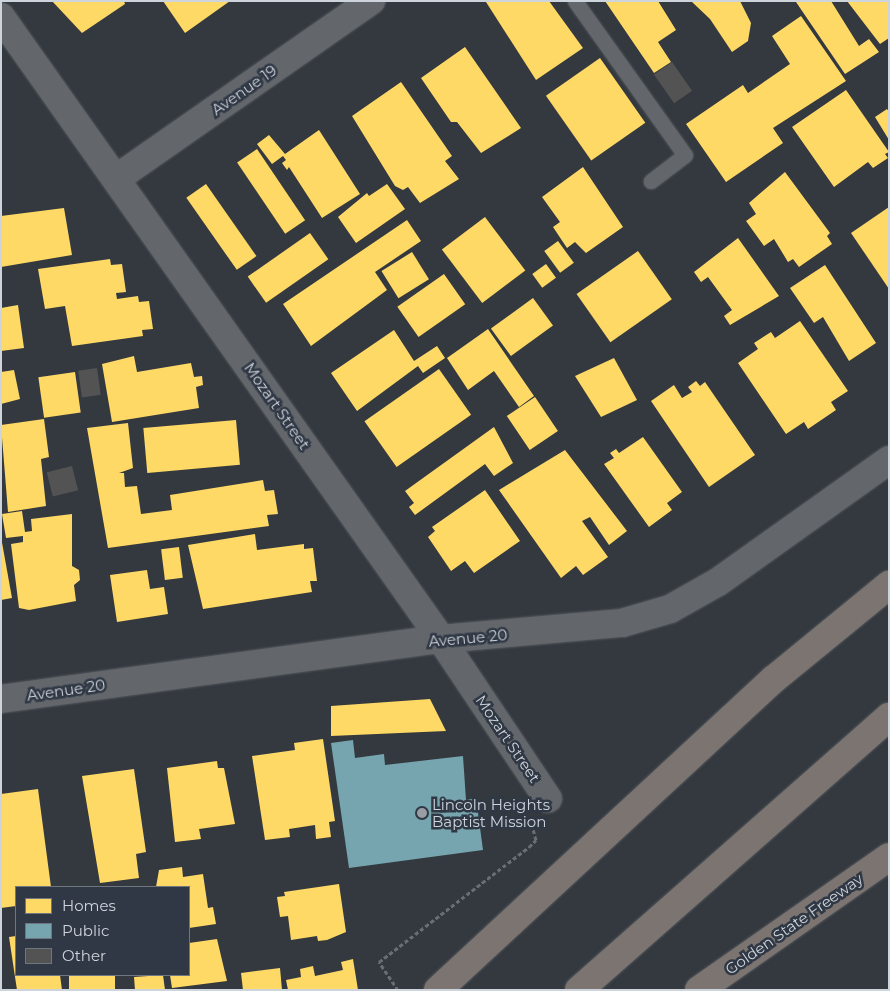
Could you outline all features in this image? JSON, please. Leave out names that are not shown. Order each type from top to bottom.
[{"type":"highway","points":[[438,990],[774,679],[889,585]]},
{"type":"highway","points":[[579,990],[889,718]]},
{"type":"highway","name":"Golden State Freeway","points":[[699,990],[889,857]]},
{"type":"street","name":"Avenue 19","points":[[118,178],[371,1]]},
{"type":"street","name":"Mozart Street","points":[[4,24],[118,178],[442,639],[548,799]]},
{"type":"street","name":"Avenue 20","points":[[1,699],[442,639],[572,630],[622,623],[670,609],[718,582],[889,460]]},
{"type":"lane","points":[[575,1],[685,155],[651,181]]},
{"type":"path","points":[[398,990],[379,962],[529,847]]},
{"type":"building: Homes","points":[[52,1],[124,1],[125,4],[82,33]]},
{"type":"building: Homes","points":[[163,1],[230,1],[185,33]]},
{"type":"building: Homes","points":[[549,1],[583,48],[536,80],[486,2]]},
{"type":"building: Homes","points":[[605,1],[658,1],[676,30],[658,42],[671,62],[654,73]]},
{"type":"building: Homes","points":[[691,1],[740,1],[751,23],[748,41],[732,52],[710,19]]},
{"type":"building: Homes","points":[[831,1],[859,46],[869,39],[879,52],[845,74],[796,2]]},
{"type":"building: Homes","points":[[847,1],[889,1],[889,38],[880,44]]},
{"type":"building: Homes","points":[[801,16],[846,81],[773,128],[783,143],[726,182],[686,124],[743,85],[748,93],[790,64],[772,36]]},
{"type":"building: Homes","points":[[465,47],[521,128],[481,153],[457,122],[451,122],[421,78]]},
{"type":"building: Homes","points":[[600,58],[645,123],[591,161],[546,96]]},
{"type":"building: Homes","points":[[401,82],[452,156],[445,161],[459,179],[420,203],[408,187],[403,190],[395,186],[352,116]]},
{"type":"building: Homes","points":[[846,90],[889,152],[885,154],[888,158],[873,168],[868,162],[834,187],[792,127]]},
{"type":"building: Homes","points":[[887,109],[889,112],[889,140],[875,117]]},
{"type":"building: Homes","points":[[319,130],[360,194],[322,218],[289,167],[287,170],[282,163],[286,160],[283,156],[272,164],[257,144],[269,135],[285,154]]},
{"type":"building: Homes","points":[[257,149],[305,220],[285,234],[237,162]]},
{"type":"building: Homes","points":[[583,167],[623,227],[586,253],[575,242],[567,248],[553,227],[560,222],[542,197]]},
{"type":"building: Homes","points":[[785,172],[830,233],[827,236],[832,244],[799,267],[793,259],[788,262],[774,239],[764,246],[746,221],[756,214],[749,203]]},
{"type":"building: Homes","points":[[206,184],[256,256],[237,270],[186,198]]},
{"type":"building: Homes","points":[[387,184],[405,209],[356,243],[338,217],[367,193],[369,196]]},
{"type":"building: Homes","points":[[889,207],[889,289],[851,233]]},
{"type":"building: Homes","points":[[64,208],[72,255],[1,267],[1,216]]},
{"type":"building: Homes","points":[[485,217],[525,271],[482,303],[442,249]]},
{"type":"building: Homes","points":[[407,220],[421,241],[375,272],[387,290],[311,346],[283,304]]},
{"type":"building: Homes","points":[[310,233],[328,259],[266,303],[248,277]]},
{"type":"building: Homes","points":[[738,238],[779,296],[730,325],[724,316],[732,310],[708,277],[701,282],[694,272]]},
{"type":"building: Homes","points":[[558,241],[574,263],[560,273],[544,251]]},
{"type":"building: Homes","points":[[638,251],[672,299],[610,342],[577,294]]},
{"type":"building: Homes","points":[[412,252],[429,279],[398,298],[381,271]]},
{"type":"building: Homes","points":[[110,259],[111,265],[122,264],[126,292],[116,293],[117,299],[138,296],[139,302],[149,301],[153,329],[142,330],[143,336],[72,346],[65,306],[45,309],[38,269]]},
{"type":"building: Homes","points":[[546,264],[556,278],[542,288],[532,274]]},
{"type":"building: Homes","points":[[825,265],[876,343],[849,361],[823,317],[814,323],[790,288]]},
{"type":"building: Homes","points":[[444,274],[465,304],[419,337],[397,307]]},
{"type":"building: Homes","points":[[533,298],[553,326],[511,356],[491,329]]},
{"type":"building: Homes","points":[[18,305],[24,348],[1,351],[1,308]]},
{"type":"building: Homes","points":[[800,321],[848,391],[831,402],[836,410],[808,429],[804,422],[786,434],[738,363],[758,349],[754,343],[771,332],[775,338]]},
{"type":"building: Homes","points":[[488,329],[534,396],[519,407],[494,371],[468,390],[447,358]]},
{"type":"building: Homes","points":[[394,330],[414,361],[437,346],[445,358],[423,373],[418,366],[357,411],[331,373]]},
{"type":"building: Homes","points":[[134,356],[137,372],[191,363],[194,377],[202,376],[203,385],[196,387],[199,408],[112,422],[102,364]]},
{"type":"building: Homes","points":[[614,358],[637,400],[601,417],[575,376]]},
{"type":"building: Homes","points":[[439,369],[471,415],[397,467],[364,421]]},
{"type":"building: Homes","points":[[14,370],[20,399],[1,404],[1,372]]},
{"type":"building: Homes","points":[[75,372],[81,413],[44,418],[38,377]]},
{"type":"building: Homes","points":[[696,381],[700,386],[705,382],[755,455],[709,487],[651,401],[674,385],[682,398],[692,392],[688,387]]},
{"type":"building: Homes","points":[[535,397],[558,431],[530,450],[507,416]]},
{"type":"building: Homes","points":[[44,419],[49,457],[41,459],[46,506],[8,512],[1,425]]},
{"type":"building: Homes","points":[[236,420],[240,465],[147,473],[143,428]]},
{"type":"building: Homes","points":[[128,423],[133,468],[119,473],[124,473],[125,487],[137,486],[141,514],[172,510],[170,495],[263,480],[265,491],[274,490],[278,514],[267,515],[269,526],[108,548],[87,428]]},
{"type":"building: Homes","points":[[494,427],[513,463],[494,476],[485,464],[415,515],[409,507],[414,503],[405,491]]},
{"type":"building: Homes","points":[[643,437],[682,492],[667,503],[672,510],[649,527],[604,464],[614,458],[610,453],[616,449],[619,453]]},
{"type":"building: Homes","points":[[565,450],[627,531],[609,545],[590,517],[582,521],[608,557],[583,575],[576,566],[561,578],[499,490]]},
{"type":"building: Homes","points":[[485,490],[520,541],[474,573],[465,561],[451,571],[428,537],[435,531],[432,527]]},
{"type":"building: Homes","points":[[22,511],[25,532],[32,531],[31,519],[72,514],[72,566],[79,570],[80,580],[74,585],[76,601],[29,610],[19,608],[11,544],[23,542],[23,536],[6,538],[2,514]]},
{"type":"building: Homes","points":[[255,534],[257,550],[304,544],[304,549],[313,548],[317,581],[310,581],[312,592],[203,609],[188,545]]},
{"type":"building: Homes","points":[[1,537],[12,598],[1,600]]},
{"type":"building: Homes","points":[[179,547],[183,578],[165,580],[161,549]]},
{"type":"building: Homes","points":[[147,570],[150,589],[164,587],[168,614],[117,622],[110,575]]},
{"type":"building: Homes","points":[[430,699],[446,731],[331,736],[331,706]]},
{"type":"building: Homes","points":[[323,739],[335,821],[329,822],[331,837],[316,839],[315,825],[289,829],[290,837],[265,840],[252,756],[295,750],[294,743]]},
{"type":"building: Homes","points":[[217,761],[218,768],[224,768],[235,824],[199,829],[201,839],[175,842],[167,768]]},
{"type":"building: Homes","points":[[134,769],[146,852],[136,854],[139,878],[100,883],[82,776]]},
{"type":"building: Homes","points":[[38,789],[51,886],[15,886],[15,906],[1,908],[1,794]]},
{"type":"building: Homes","points":[[182,867],[183,877],[203,874],[208,908],[213,907],[216,924],[190,928],[190,886],[156,886],[159,870]]},
{"type":"building: Homes","points":[[339,884],[346,932],[327,940],[318,941],[317,936],[291,940],[288,916],[280,917],[277,897],[285,896],[284,892]]},
{"type":"building: Homes","points":[[15,936],[15,976],[60,976],[62,990],[17,990],[9,937]]},
{"type":"building: Homes","points":[[217,939],[227,981],[172,988],[170,976],[190,976],[190,943]]},
{"type":"building: Homes","points":[[353,959],[358,990],[288,990],[286,980],[301,977],[300,969],[313,966],[315,976],[343,970],[341,962]]},
{"type":"building: Homes","points":[[280,968],[282,990],[243,990],[241,973]]},
{"type":"building: Homes","points":[[69,976],[115,976],[115,990],[69,990]]},
{"type":"building: Homes","points":[[163,976],[165,990],[135,990],[134,977]]},
{"type":"building: Public","points":[[353,740],[355,758],[384,754],[385,765],[463,756],[466,800],[476,798],[483,850],[349,868],[331,743]]},
{"type":"building: Other","points":[[672,62],[692,91],[674,103],[654,75]]},
{"type":"building: Other","points":[[97,368],[101,395],[82,397],[78,371]]},
{"type":"building: Other","points":[[72,466],[78,490],[53,497],[47,472]]},
{"type":"place","name":"Lincoln Heights Baptist Mission","points":[[422,813]]}]
